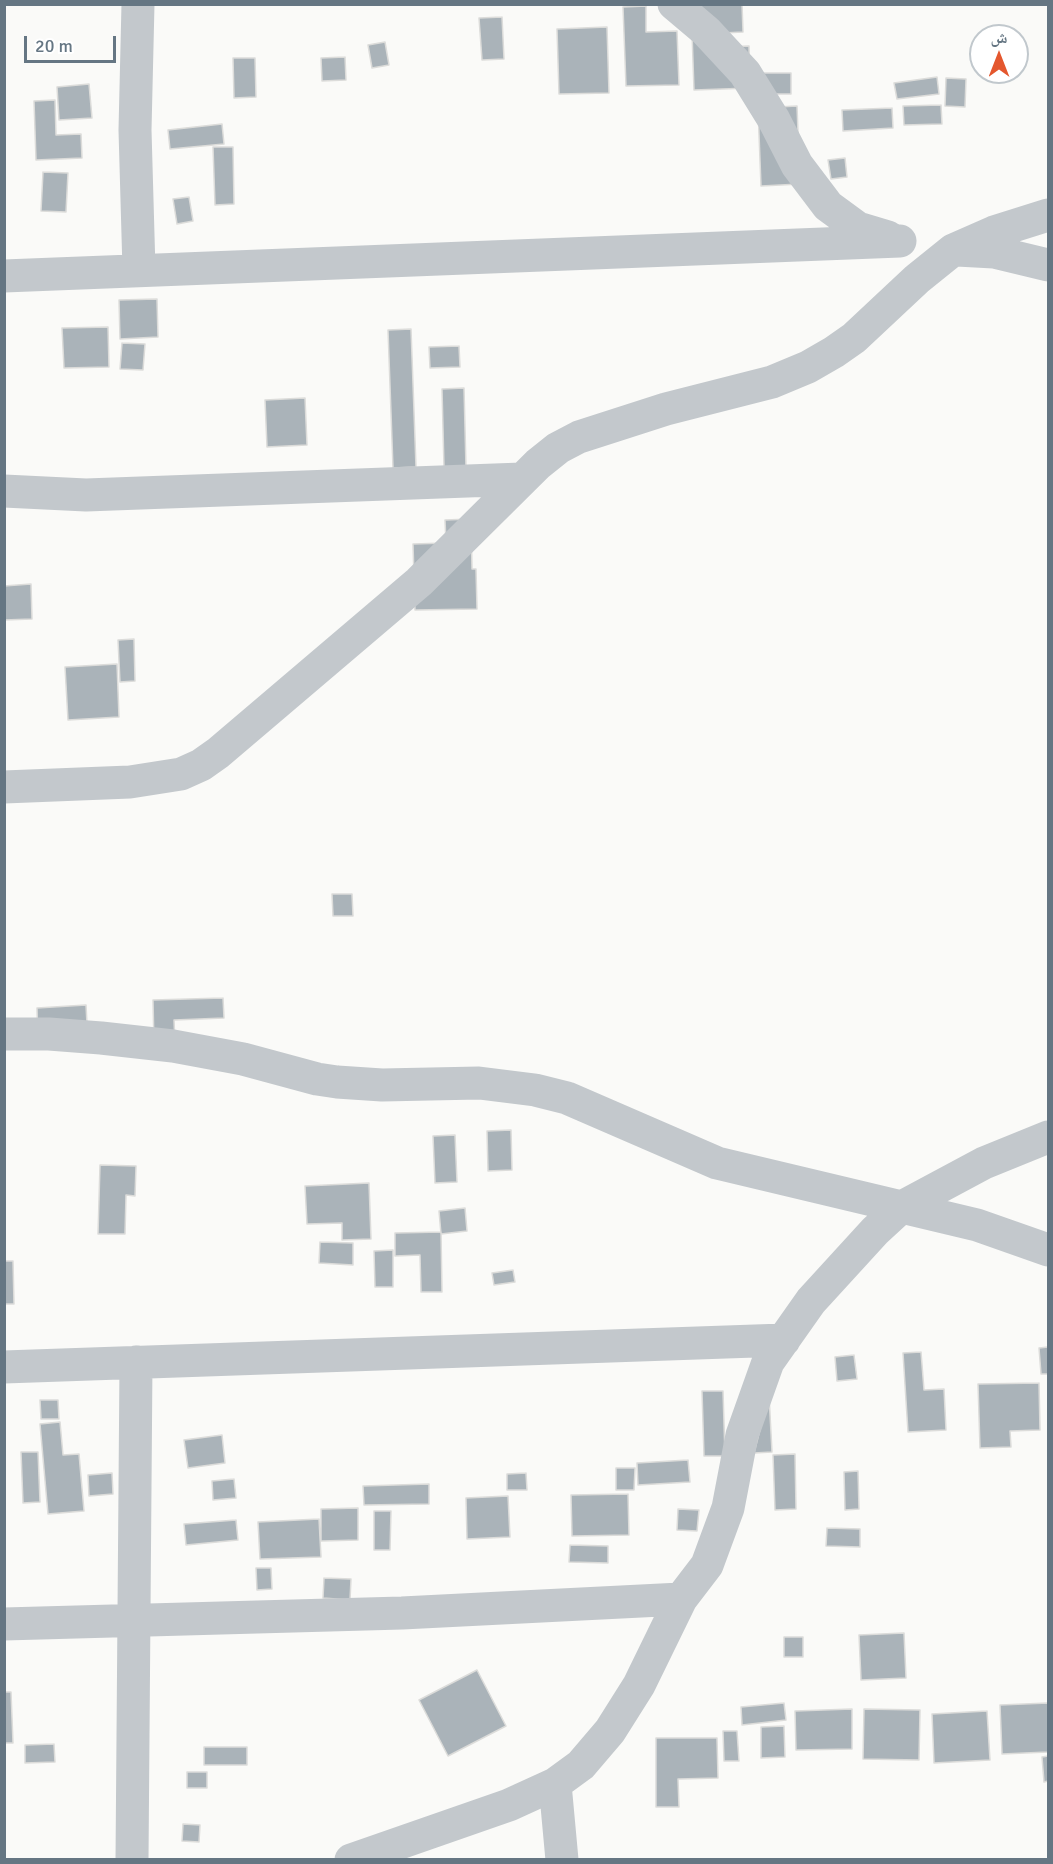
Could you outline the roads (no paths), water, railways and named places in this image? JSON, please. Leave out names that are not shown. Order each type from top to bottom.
[{"type":"street","points":[[138,4],[135,130],[139,270]]},
{"type":"street","points":[[674,4],[706,31],[745,73],[774,120],[797,165],[828,206],[858,228],[900,241],[953,250],[994,252],[1048,265]]},
{"type":"street","points":[[4,787],[50,787],[130,782],[181,774],[201,765],[419,582],[537,464],[558,448],[579,437],[666,410],[772,382],[808,367],[854,338],[916,279],[953,250],[994,232],[1048,215]]},
{"type":"street","points":[[5,277],[900,241]]},
{"type":"street","points":[[4,491],[86,495],[522,479]]},
{"type":"street","points":[[4,1034],[69,1035],[173,1046],[243,1059],[307,1077],[337,1082],[382,1085],[479,1083],[535,1090],[567,1098],[717,1163],[977,1225],[1048,1250]]},
{"type":"street","points":[[351,1860],[509,1805],[555,1784],[581,1765],[610,1731],[639,1685],[681,1599],[707,1565],[728,1508],[742,1435],[768,1362],[811,1301],[875,1231],[900,1208],[984,1163],[1048,1137]]},
{"type":"street","points":[[4,1366],[784,1340]]},
{"type":"street","points":[[132,1860],[136,1362]]},
{"type":"street","points":[[4,1624],[402,1612],[681,1599]]},
{"type":"street","points":[[555,1784],[562,1860]]}]
